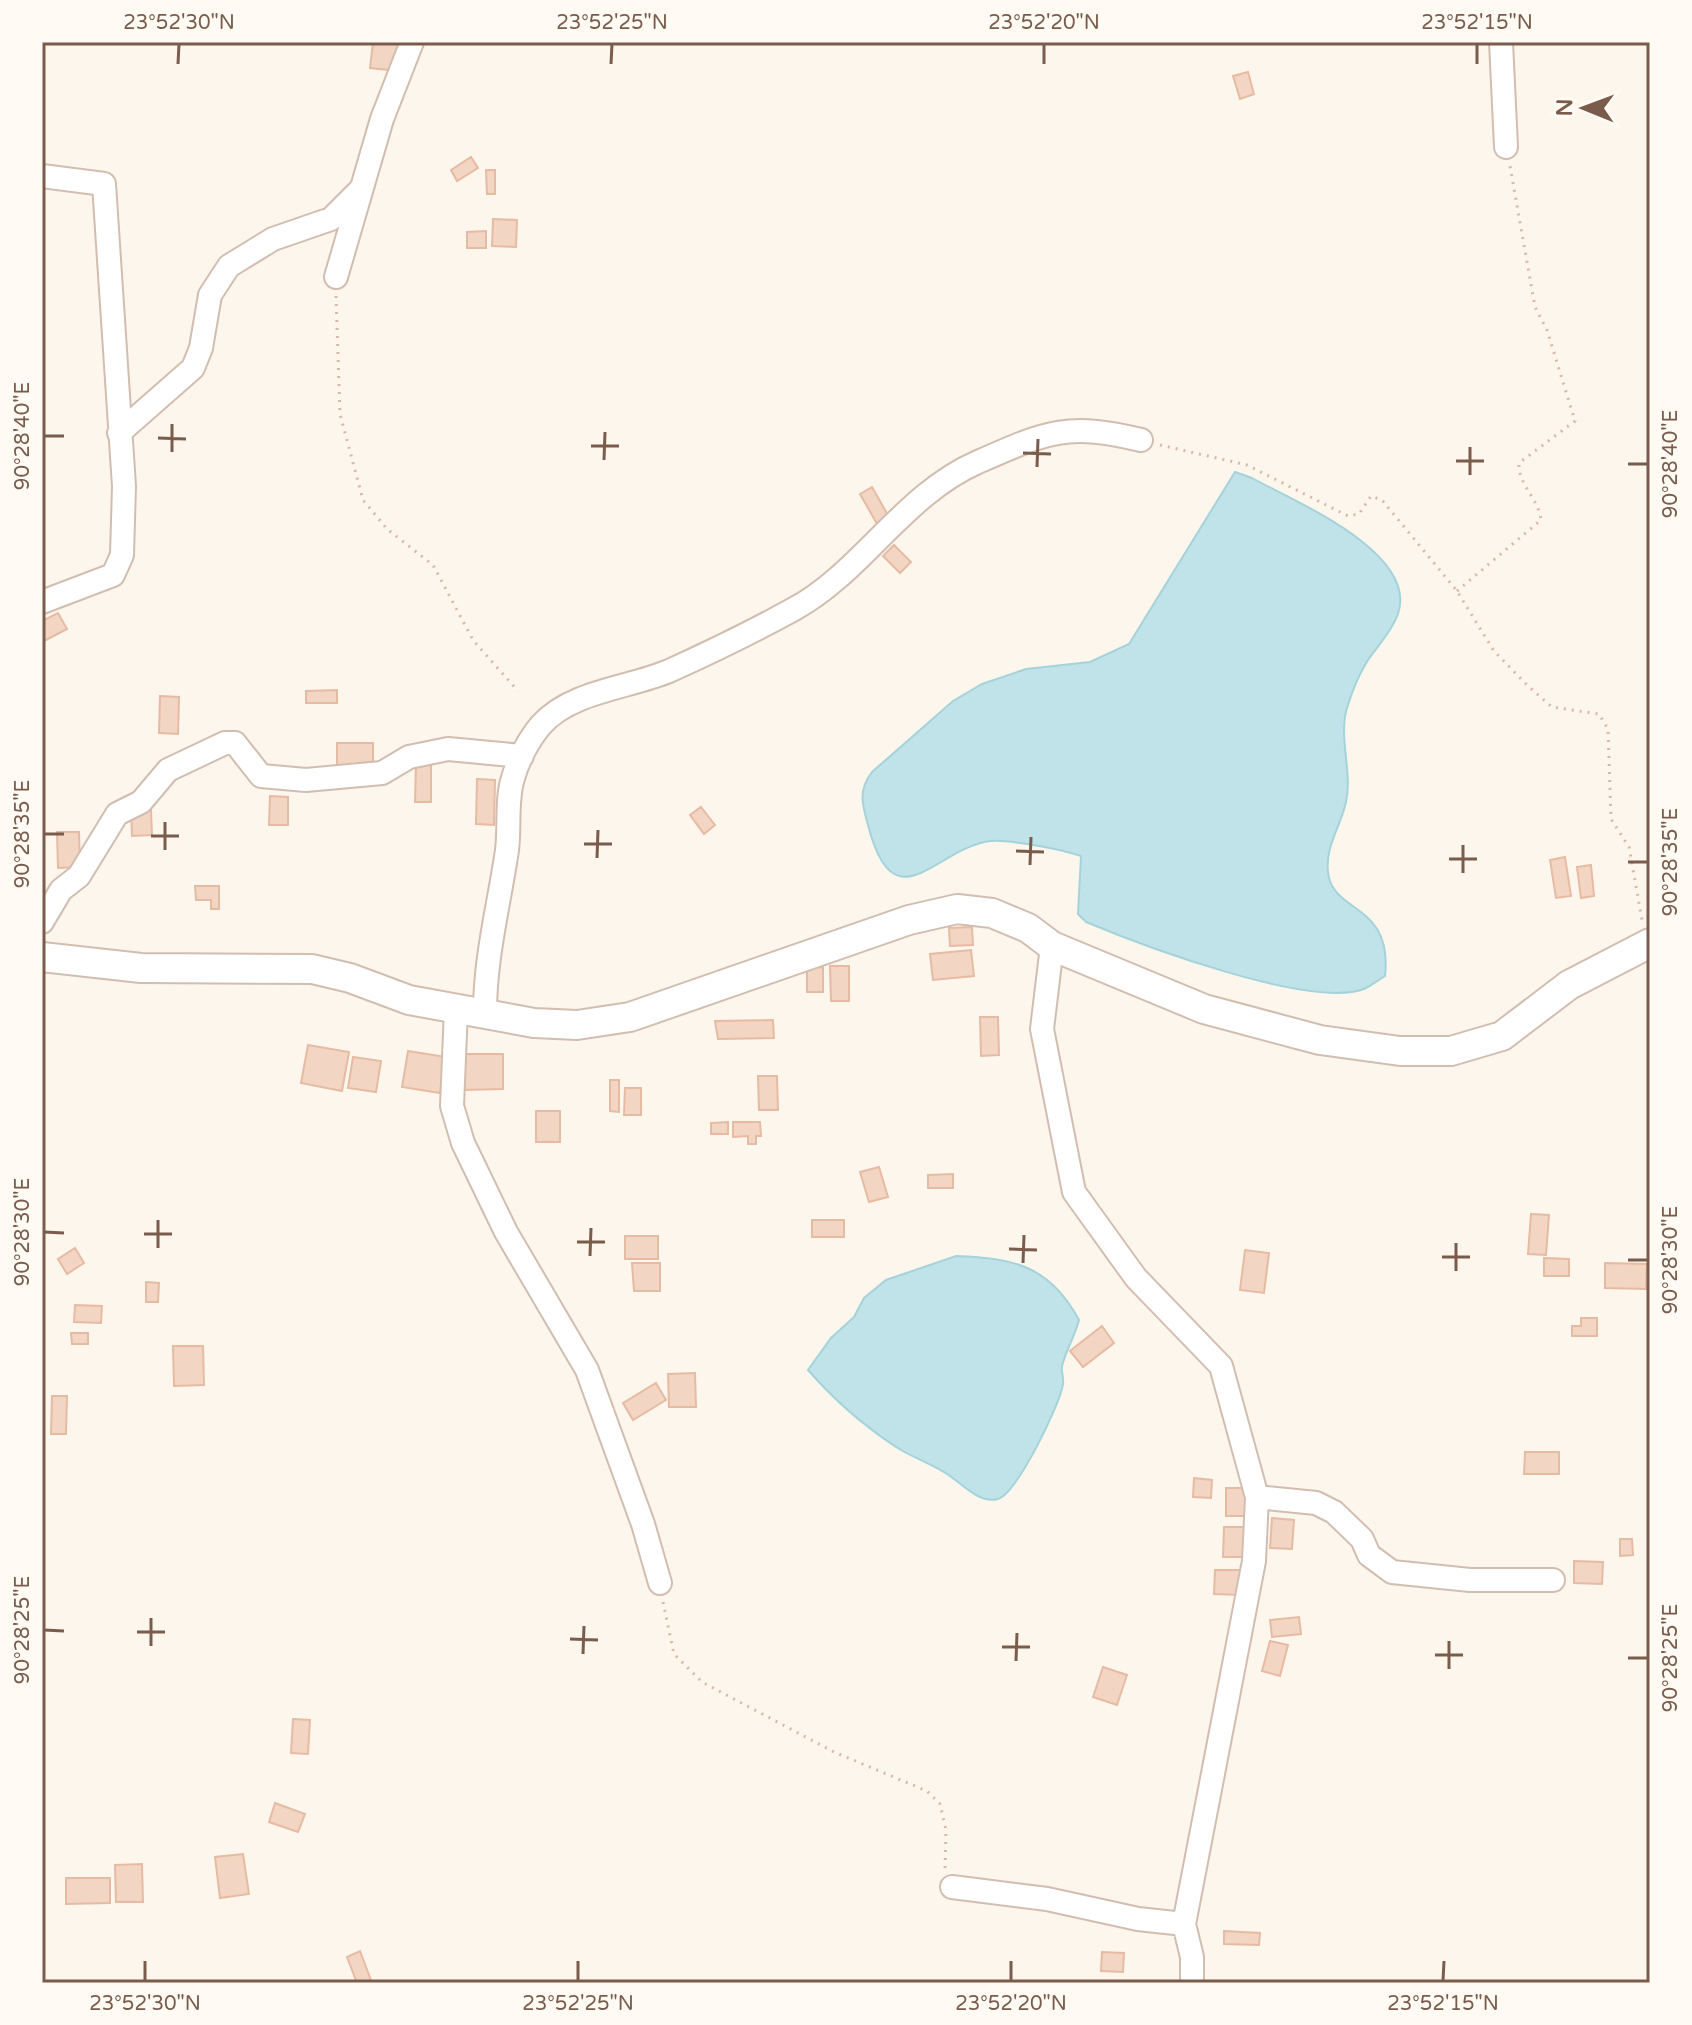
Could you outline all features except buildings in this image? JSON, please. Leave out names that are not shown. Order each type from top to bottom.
[{"type":"street","points":[[336,277],[360,190],[412,42]]},
{"type":"street","points":[[1501,42],[1506,147]]},
{"type":"street","points":[[42,176],[104,184],[124,486],[122,555],[113,575],[42,602]]},
{"type":"street","points":[[119,433],[193,368],[201,348],[210,295],[229,266],[273,239],[331,219],[360,190]]},
{"type":"street","points":[[485,1012],[485,973],[505,862],[511,781],[542,724],[567,706],[667,671],[797,608],[848,567],[925,495],[974,464],[1062,430],[1097,429],[1141,440]]},
{"type":"street","points":[[42,922],[61,890],[79,876],[117,814],[141,802],[168,770],[225,743],[235,743],[246,752],[261,776],[306,780],[382,773],[409,757],[448,749],[522,756]]},
{"type":"street","points":[[42,957],[141,968],[312,969],[350,978],[409,1000],[534,1023],[577,1025],[630,1017],[909,920],[957,909],[992,913],[1028,928],[1052,946],[1204,1009],[1357,1046],[1451,1051],[1502,1036],[1569,985],[1648,943]]},
{"type":"street","points":[[1052,946],[1042,1029],[1074,1192],[1136,1278],[1221,1366],[1257,1497],[1254,1561],[1184,1924],[1192,1957],[1192,1983]]},
{"type":"street","points":[[456,1009],[452,1106],[463,1143],[506,1232],[587,1370],[634,1497],[660,1583]]},
{"type":"street","points":[[1257,1497],[1316,1503],[1334,1512],[1362,1539],[1369,1555],[1392,1572],[1470,1580],[1553,1580]]},
{"type":"street","points":[[952,1887],[1047,1899],[1138,1919],[1184,1924]]},
{"type":"path","points":[[1457,591],[1541,520],[1540,510],[1519,473],[1519,463],[1575,421],[1547,330],[1535,307],[1506,147]]},
{"type":"path","points":[[336,277],[340,414],[363,500],[387,529],[433,565],[473,640],[518,691]]},
{"type":"path","points":[[1141,440],[1247,465],[1348,516],[1359,514],[1367,499],[1376,495],[1457,591],[1494,651],[1552,707],[1599,714],[1608,729],[1611,819],[1629,847],[1648,943]]},
{"type":"path","points":[[660,1583],[674,1654],[702,1682],[834,1752],[927,1791],[940,1804],[946,1830],[945,1878],[952,1887]]},
{"type":"water","points":[[1235,472],[1295,500],[1348,531],[1372,550],[1390,570],[1399,591],[1395,621],[1365,665],[1348,705],[1344,728],[1348,790],[1328,863],[1332,885],[1340,896],[1372,922],[1380,934],[1385,952],[1385,976],[1364,989],[1339,993],[1267,983],[1184,959],[1086,922],[1078,914],[1081,856],[1062,851],[1022,843],[990,841],[970,847],[918,874],[904,877],[890,872],[878,855],[866,817],[863,791],[872,772],[953,701],[982,684],[1026,669],[1090,662],[1129,644]]},
{"type":"water","points":[[956,1256],[996,1259],[1028,1268],[1056,1288],[1079,1320],[1062,1366],[1060,1395],[1046,1428],[1016,1481],[998,1499],[978,1496],[943,1472],[896,1447],[849,1412],[808,1370],[831,1338],[854,1317],[864,1298],[886,1280]]}]
